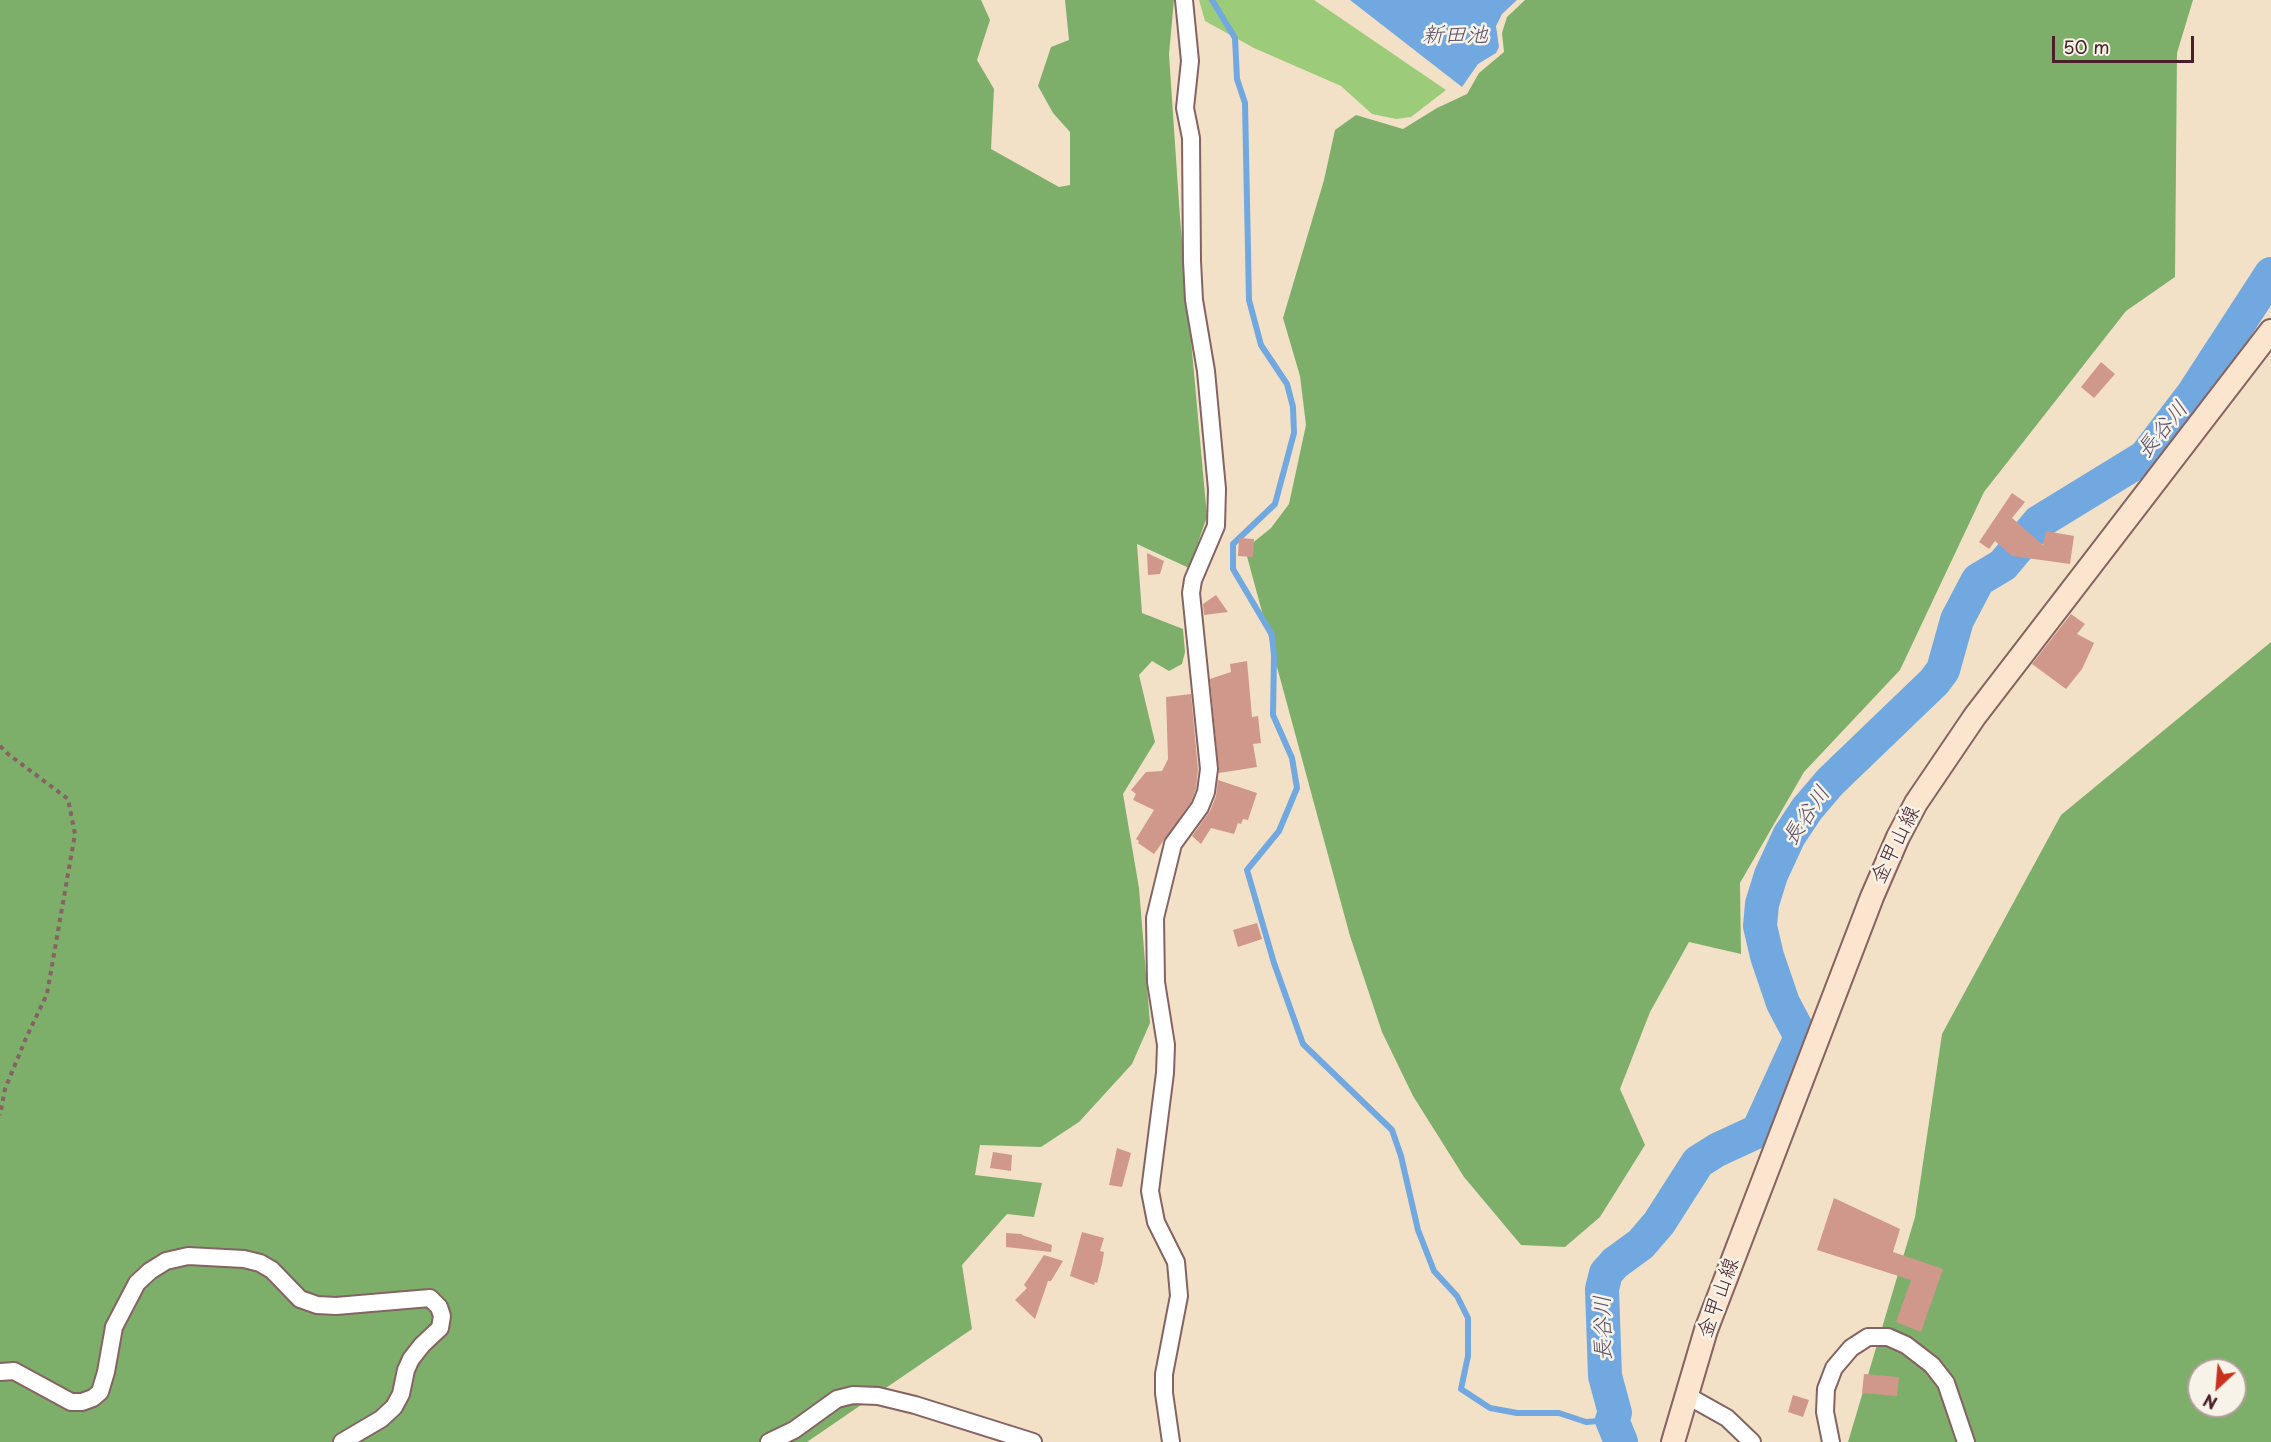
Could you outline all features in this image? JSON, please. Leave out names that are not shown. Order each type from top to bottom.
[{"type":"main road","name":"金甲山線","points":[[1673,1442],[1706,1330],[1872,897],[1898,837],[1916,803],[1975,716],[2271,331]]},
{"type":"street","points":[[1171,1442],[1164,1393],[1164,1374],[1179,1296],[1176,1262],[1156,1222],[1150,1191],[1165,1073],[1166,1046],[1156,982],[1155,918],[1173,844],[1200,807],[1206,792],[1209,769],[1191,593],[1193,580],[1215,526],[1217,489],[1206,371],[1194,300],[1191,138],[1185,108],[1190,61],[1184,0]]},
{"type":"street","points":[[0,1372],[14,1371],[71,1402],[82,1402],[93,1398],[100,1392],[106,1372],[114,1327],[138,1283],[150,1270],[166,1261],[188,1256],[244,1259],[260,1263],[272,1270],[300,1299],[317,1305],[336,1306],[430,1298],[439,1307],[442,1316],[440,1328],[411,1359],[406,1370],[401,1395],[394,1407],[381,1419],[342,1442]]},
{"type":"street","points":[[1831,1442],[1825,1412],[1826,1389],[1834,1368],[1851,1348],[1868,1337],[1888,1337],[1906,1345],[1932,1365],[1946,1383],[1966,1442]]},
{"type":"street","points":[[769,1442],[794,1430],[837,1399],[854,1395],[878,1396],[915,1405],[1033,1442]]},
{"type":"street","points":[[1686,1395],[1727,1418],[1752,1442]]},
{"type":"path","points":[[0,746],[68,799],[75,834],[47,994],[5,1089],[0,1115]]},
{"type":"green space","points":[[0,0],[981,0],[990,20],[977,60],[994,89],[991,149],[1059,187],[1070,185],[1070,132],[1053,113],[1038,86],[1051,47],[1069,40],[1065,0],[1174,0],[1169,54],[1180,218],[1207,517],[1189,568],[1137,544],[1142,613],[1183,629],[1185,652],[1182,664],[1169,671],[1152,661],[1139,675],[1155,742],[1123,794],[1139,888],[1150,1023],[1132,1064],[1079,1122],[1041,1147],[980,1145],[975,1175],[1042,1183],[1034,1217],[1007,1214],[962,1265],[972,1329],[807,1442],[0,1442]]},
{"type":"green space","points":[[1199,0],[1314,0],[1446,90],[1411,117],[1396,119],[1372,114],[1341,86],[1254,48],[1205,21]]},
{"type":"green space","points":[[1525,0],[2193,0],[2177,53],[2175,277],[2126,311],[1984,492],[1900,670],[1804,772],[1740,883],[1741,954],[1689,942],[1650,1012],[1620,1089],[1645,1145],[1600,1217],[1565,1247],[1521,1245],[1464,1177],[1413,1096],[1382,1032],[1350,936],[1245,549],[1271,528],[1289,504],[1306,425],[1300,376],[1283,318],[1324,180],[1335,130],[1356,115],[1403,129],[1437,108],[1467,94],[1479,73],[1504,52],[1502,33],[1507,17]]},
{"type":"green space","points":[[2271,642],[2271,1442],[1848,1442],[1915,1217],[1942,1034],[2061,815]]},
{"type":"water","name":"新田池","points":[[1350,0],[1517,0],[1502,14],[1496,26],[1499,47],[1496,53],[1478,64],[1462,87]]},
{"type":"building","points":[[2101,362],[2115,374],[2094,398],[2081,387]]},
{"type":"building","points":[[2012,493],[2025,502],[2012,518],[2043,545],[2046,531],[2074,536],[2070,564],[2012,556],[1995,541],[1989,549],[1979,542]]},
{"type":"building","points":[[1239,538],[1254,539],[1253,557],[1238,556]]},
{"type":"building","points":[[1147,553],[1164,561],[1160,574],[1148,575]]},
{"type":"building","points":[[1216,595],[1228,612],[1204,615],[1203,604]]},
{"type":"building","points":[[2071,614],[2085,624],[2077,634],[2094,643],[2082,669],[2066,689],[2032,664]]},
{"type":"building","points":[[1247,661],[1252,717],[1258,716],[1261,743],[1253,744],[1257,767],[1219,773],[1210,679],[1231,672],[1230,664]]},
{"type":"building","points":[[1191,694],[1198,769],[1196,789],[1191,802],[1154,854],[1136,839],[1154,810],[1133,800],[1136,794],[1131,790],[1146,772],[1162,771],[1168,759],[1166,697]]},
{"type":"building","points":[[1218,780],[1257,793],[1248,820],[1243,819],[1241,824],[1238,823],[1234,834],[1211,828],[1201,844],[1192,836],[1210,811],[1216,796]]},
{"type":"building","points":[[1257,923],[1262,939],[1238,947],[1233,930]]},
{"type":"building","points":[[1117,1148],[1131,1153],[1122,1187],[1109,1185]]},
{"type":"building","points":[[993,1152],[1012,1155],[1011,1171],[990,1168]]},
{"type":"building","points":[[1834,1198],[1900,1229],[1893,1252],[1943,1269],[1921,1332],[1896,1322],[1911,1280],[1817,1250]]},
{"type":"building","points":[[1082,1232],[1104,1238],[1100,1251],[1104,1252],[1102,1264],[1097,1283],[1095,1282],[1094,1285],[1070,1276]]},
{"type":"building","points":[[1006,1233],[1022,1234],[1052,1245],[1051,1252],[1006,1247]]},
{"type":"building","points":[[1044,1255],[1063,1261],[1051,1281],[1048,1281],[1035,1319],[1015,1300],[1027,1288],[1024,1285]]},
{"type":"building","points":[[1864,1374],[1899,1377],[1897,1396],[1862,1393]]},
{"type":"building","points":[[1793,1395],[1809,1400],[1803,1417],[1788,1412]]},
{"type":"waterway","points":[[1212,0],[1235,38],[1237,79],[1245,103],[1249,300],[1261,345],[1287,384],[1293,407],[1294,433],[1275,504],[1233,544],[1233,569],[1272,635],[1273,715],[1292,758],[1297,788],[1279,831],[1247,870],[1274,963],[1303,1044],[1392,1130],[1401,1156],[1418,1230],[1434,1271],[1457,1296],[1468,1318],[1468,1356],[1461,1389],[1490,1408],[1517,1413],[1559,1413],[1586,1422],[1612,1420]]},
{"type":"waterway","name":"長谷川","points":[[1621,1442],[1612,1420],[1615,1413],[1605,1376],[1602,1289],[1606,1273],[1615,1263],[1641,1244],[1659,1223],[1698,1162],[1717,1150],[1758,1131],[1801,1037],[1783,1003],[1767,956],[1760,926],[1762,904],[1771,875],[1789,836],[1807,809],[1830,782],[1934,682],[1943,670],[1957,620],[1978,580],[2003,565],[2039,522],[2145,457],[2193,394],[2271,274]]}]
